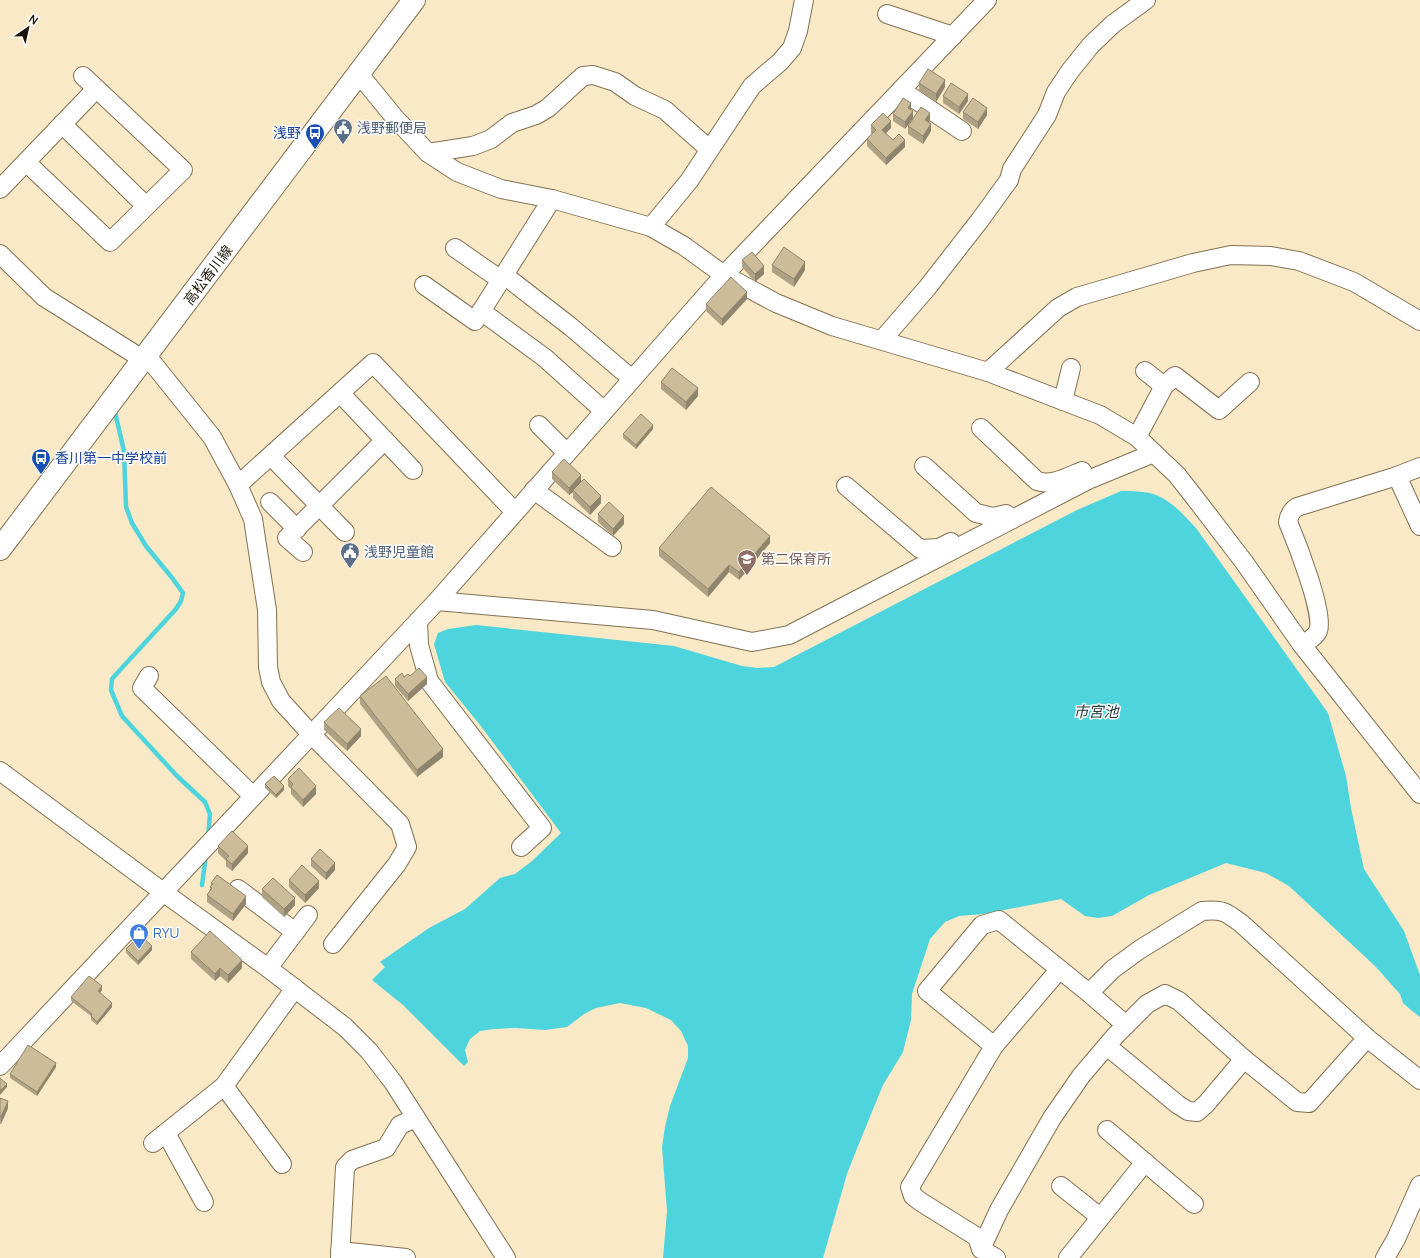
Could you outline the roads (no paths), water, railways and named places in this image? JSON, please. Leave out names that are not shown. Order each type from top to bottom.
[{"type":"main road","name":"高松香川線","points":[[0,549],[414,0]]},
{"type":"street","points":[[651,227],[689,181],[752,86],[780,62],[792,48],[798,31],[804,0]]},
{"type":"street","points":[[0,1066],[437,601],[724,275],[987,0]]},
{"type":"street","points":[[882,340],[927,288],[1009,180],[1012,169],[1047,115],[1056,92],[1070,71],[1091,45],[1113,24],[1146,0]]},
{"type":"street","points":[[887,14],[953,36]]},
{"type":"street","points":[[359,74],[395,118],[428,153],[457,172],[501,189],[552,199],[651,227],[684,246],[724,275],[776,303],[832,326],[988,372],[1100,415],[1136,437],[1177,475],[1200,503],[1244,562],[1302,645],[1420,794]]},
{"type":"street","points":[[428,153],[473,146],[491,139],[512,123],[536,115],[548,108],[583,76],[593,74],[615,82],[635,96],[665,110],[709,149]]},
{"type":"street","points":[[26,162],[110,242],[182,170],[83,76]]},
{"type":"street","points":[[0,189],[96,89]]},
{"type":"street","points":[[901,90],[962,131]]},
{"type":"street","points":[[62,124],[146,206]]},
{"type":"street","points":[[424,285],[475,321],[552,199]]},
{"type":"street","points":[[455,248],[502,278],[571,327],[632,380]]},
{"type":"street","points":[[0,254],[44,297],[145,358],[212,437],[238,485],[253,519],[267,610],[268,667],[271,682],[281,701],[311,734],[400,824],[406,847],[397,864],[333,944]]},
{"type":"street","points":[[988,372],[1058,308],[1077,297],[1192,263],[1231,255],[1271,256],[1299,262],[1354,282],[1420,321]]},
{"type":"street","points":[[481,311],[545,358],[604,411]]},
{"type":"street","points":[[238,485],[373,363],[515,512]]},
{"type":"street","points":[[1063,401],[1071,368]]},
{"type":"street","points":[[1145,371],[1164,386]]},
{"type":"street","points":[[1136,437],[1164,386],[1175,376],[1219,410],[1250,382]]},
{"type":"street","points":[[340,393],[413,470]]},
{"type":"street","points":[[539,425],[567,453]]},
{"type":"street","points":[[982,428],[1037,481],[1045,484],[1082,471],[1088,480]]},
{"type":"street","points":[[303,552],[288,538],[385,440]]},
{"type":"street","points":[[437,601],[653,620],[752,642],[790,635],[1088,480],[1154,453]]},
{"type":"street","points":[[271,456],[345,532]]},
{"type":"street","points":[[924,466],[976,513],[993,517],[1006,514],[1013,519]]},
{"type":"street","points":[[1302,645],[1316,636],[1320,623],[1306,567],[1288,522],[1289,515],[1292,510],[1297,507],[1397,476],[1420,467]]},
{"type":"street","points":[[1397,476],[1420,526]]},
{"type":"street","points":[[846,486],[920,549],[939,548],[952,541],[959,547]]},
{"type":"street","points":[[534,490],[612,547]]},
{"type":"street","points":[[270,502],[297,529]]},
{"type":"street","points":[[418,621],[419,645],[429,681],[542,828],[521,847]]},
{"type":"street","points":[[149,676],[142,688],[253,796]]},
{"type":"street","points":[[0,771],[295,988],[345,1027],[369,1051],[393,1082],[506,1258]]},
{"type":"street","points":[[238,888],[295,932]]},
{"type":"street","points":[[1089,993],[1113,969],[1139,950],[1202,911],[1213,910],[1226,912],[1242,924],[1368,1038],[1420,1080]]},
{"type":"street","points":[[268,968],[308,915]]},
{"type":"street","points":[[994,1046],[927,991],[982,925],[999,920],[1126,1025]]},
{"type":"street","points":[[989,1253],[977,1237],[913,1196],[910,1187],[994,1046],[1059,970]]},
{"type":"street","points":[[204,1202],[159,1138],[224,1086],[295,988]]},
{"type":"street","points":[[989,1253],[999,1210],[1052,1118],[1081,1076],[1106,1046],[1147,1004],[1165,994],[1179,1001],[1244,1059],[1297,1102],[1309,1104],[1368,1038]]},
{"type":"street","points":[[1106,1046],[1177,1104],[1188,1111],[1197,1112],[1206,1104],[1244,1059]]},
{"type":"street","points":[[224,1086],[282,1164]]},
{"type":"street","points":[[406,1258],[340,1255],[345,1167],[352,1160],[386,1148],[400,1126],[416,1118]]},
{"type":"street","points":[[1107,1130],[1194,1204]]},
{"type":"street","points":[[1068,1258],[1145,1162]]},
{"type":"street","points":[[1385,1258],[1396,1239],[1420,1185]]},
{"type":"street","points":[[1061,1186],[1100,1217]]},
{"type":"water","name":"市宮池","points":[[1121,491],[1151,493],[1159,496],[1179,510],[1196,528],[1328,713],[1346,776],[1364,869],[1404,931],[1420,975],[1420,1017],[1403,1003],[1400,994],[1375,966],[1289,886],[1266,873],[1226,863],[1149,895],[1112,916],[1098,918],[1085,916],[1061,899],[983,914],[959,916],[945,922],[930,939],[912,994],[911,1020],[903,1052],[883,1085],[847,1174],[823,1258],[663,1258],[667,1211],[662,1147],[670,1106],[688,1058],[688,1046],[681,1031],[671,1020],[646,1008],[620,1003],[596,1008],[584,1014],[567,1027],[545,1030],[516,1028],[480,1031],[470,1039],[465,1050],[468,1062],[464,1066],[403,1005],[372,980],[385,967],[380,962],[429,928],[465,909],[500,878],[515,874],[532,861],[561,833],[480,725],[445,682],[434,644],[438,633],[448,629],[476,625],[674,646],[742,666],[758,668],[774,667],[1077,510]]},
{"type":"waterway","points":[[115,412],[124,451],[126,507],[132,523],[146,546],[183,593],[181,601],[176,609],[112,679],[111,690],[122,716],[177,776],[205,802],[210,814],[208,837]]},
{"type":"waterway","points":[[202,885],[206,855]]},
{"type":"place","name":"浅野郵便局","points":[[343,145]]},
{"type":"place","name":"浅野","points":[[315,150]]},
{"type":"place","name":"香川第一中学校前","points":[[41,475]]},
{"type":"place","name":"浅野児童館","points":[[350,569]]},
{"type":"place","name":"第二保育所","points":[[747,576]]},
{"type":"place","name":"RYU","points":[[139,950]]}]
